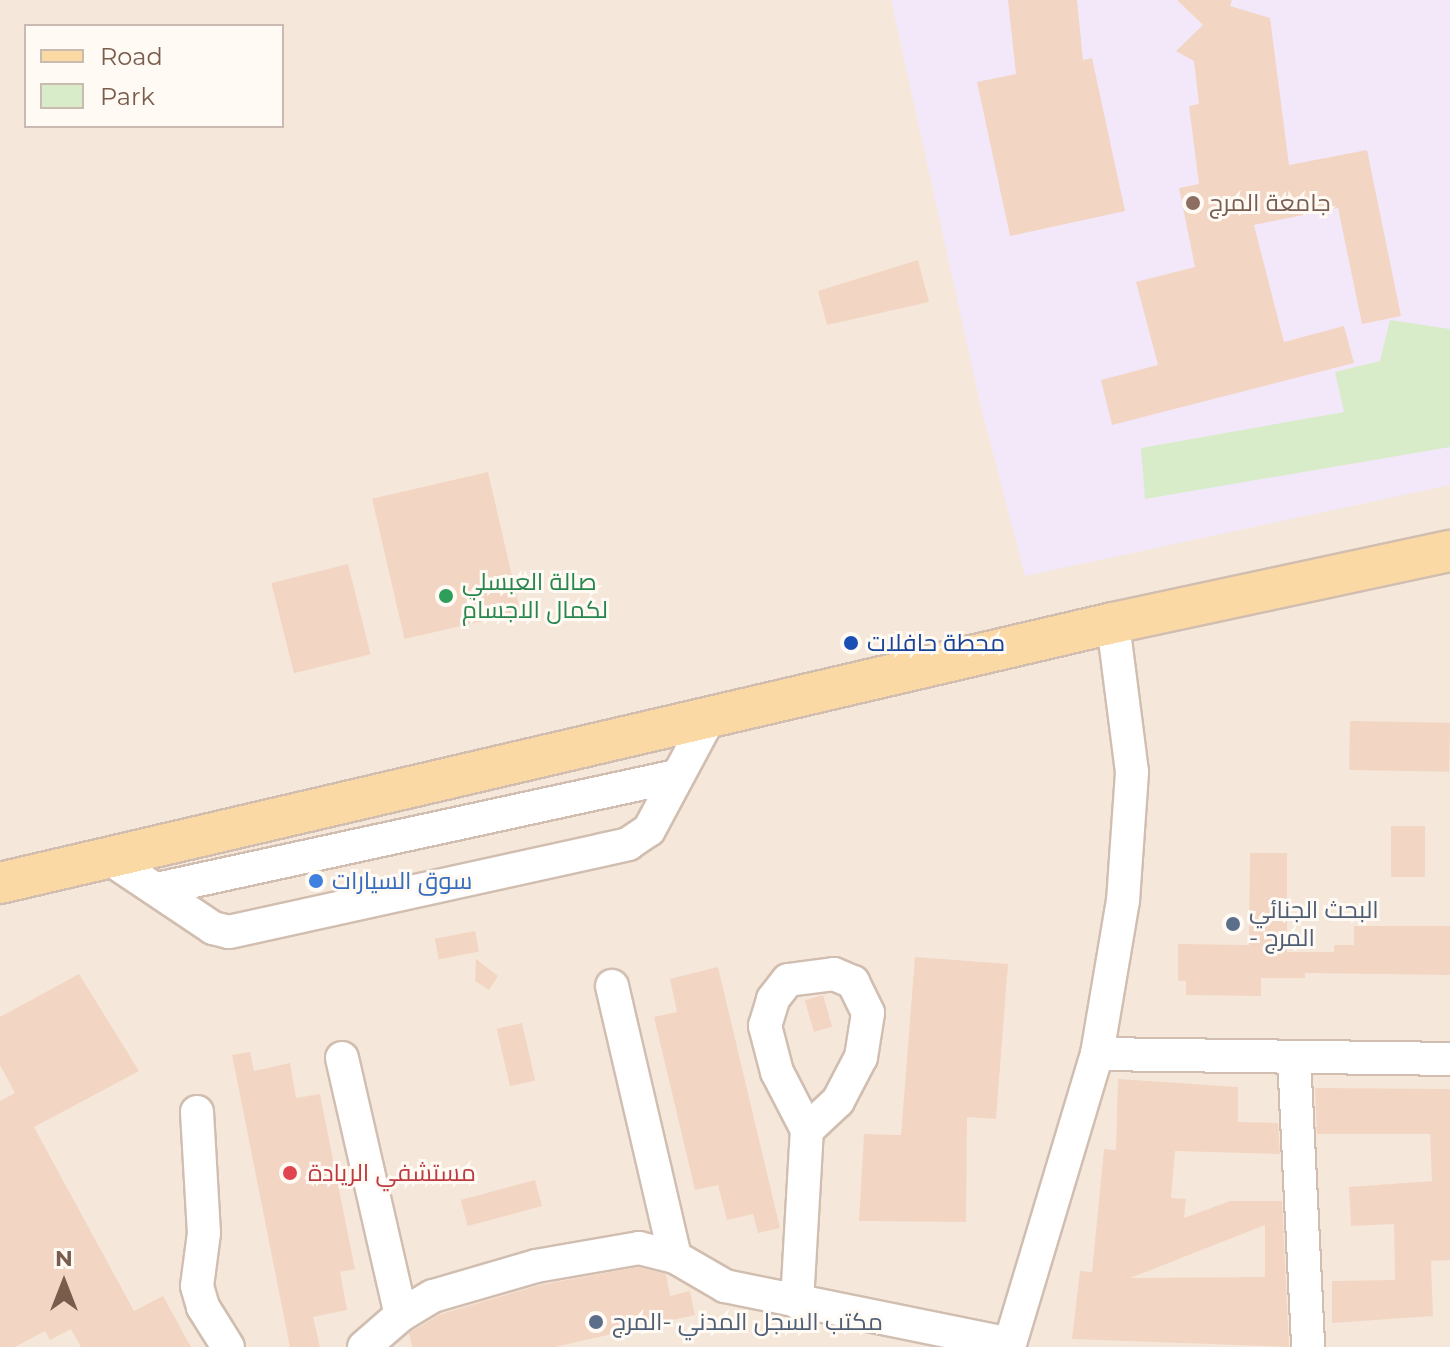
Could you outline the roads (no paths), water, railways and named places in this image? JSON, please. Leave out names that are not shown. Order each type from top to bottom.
[{"type":"main road","points":[[0,883],[1113,623],[1450,551]]},
{"type":"street","points":[[364,1347],[401,1315],[433,1296],[582,1256],[639,1248],[675,1257],[713,1282],[1009,1345],[1097,1054],[1131,834],[1132,772],[1113,623]]},
{"type":"street","points":[[107,857],[213,928],[229,932],[628,844],[649,830],[709,718]]},
{"type":"street","points":[[157,889],[676,776]]},
{"type":"street","points":[[797,1302],[807,1130],[777,1072],[765,1026],[773,999],[788,980],[834,974],[853,982],[868,1013],[861,1057],[838,1101],[807,1130]]},
{"type":"street","points":[[612,986],[675,1257]]},
{"type":"street","points":[[1097,1054],[1450,1059]]},
{"type":"street","points":[[1294,1057],[1308,1347]]},
{"type":"street","points":[[342,1058],[401,1315]]},
{"type":"street","points":[[197,1112],[204,1233],[197,1286],[203,1307],[228,1347]]},
{"type":"place","name":"جامعة المرج","points":[[1193,203]]},
{"type":"place","name":"صالة العبسلي لكمال الاجسام","points":[[446,596]]},
{"type":"place","name":"محطة حافلات","points":[[851,643]]},
{"type":"place","name":"سوق السيارات","points":[[316,881]]},
{"type":"place","name":"البحث الجنائي - المرج","points":[[1233,924]]},
{"type":"place","name":"مستشفي الريادة","points":[[290,1173]]},
{"type":"place","name":"مكتب السجل المدني -المرج","points":[[596,1322]]}]
